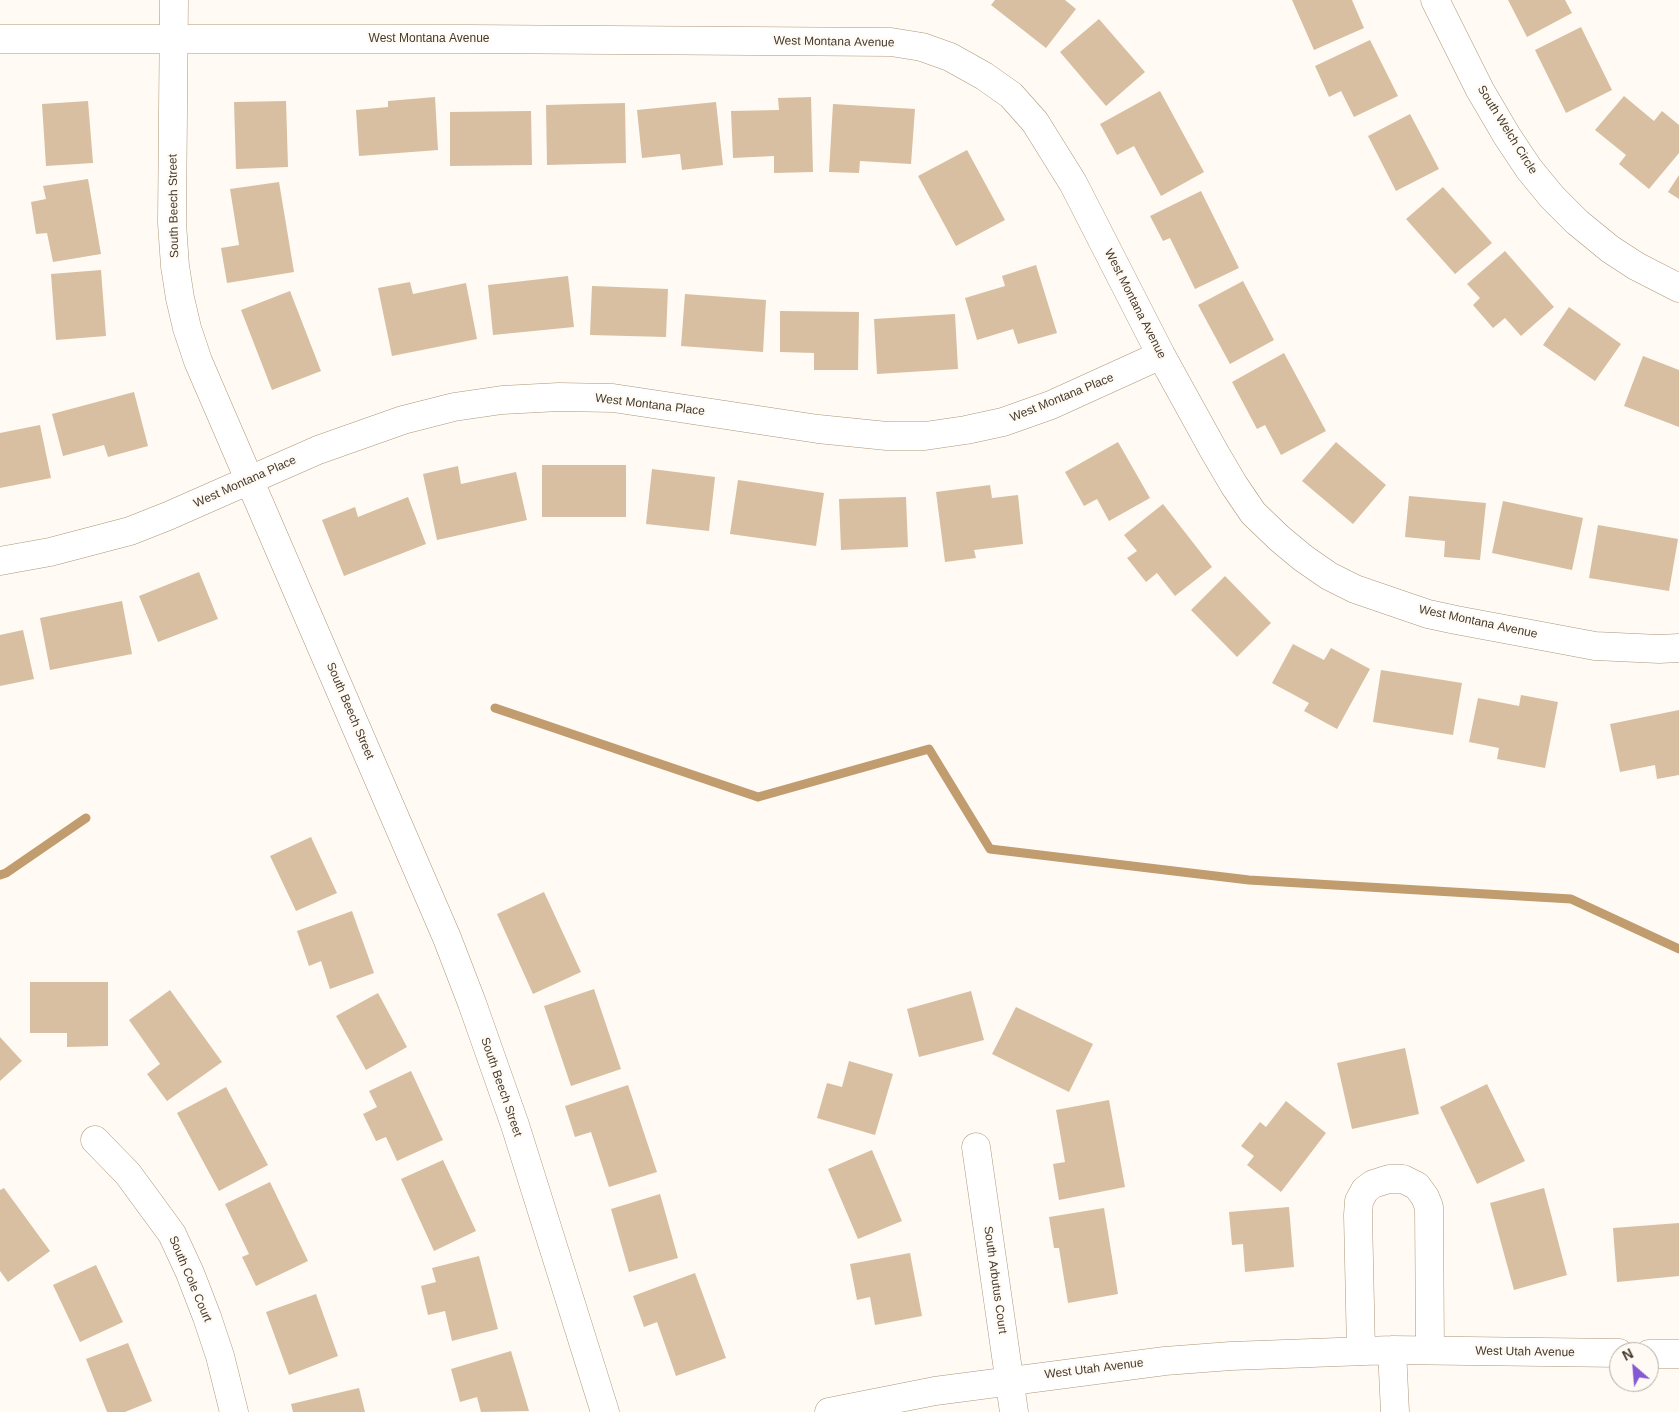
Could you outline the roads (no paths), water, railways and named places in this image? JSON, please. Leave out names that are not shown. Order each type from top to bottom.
[{"type":"street","name":"South Beech Street","points":[[174,0],[172,223],[175,266],[180,298],[198,361],[425,882],[472,1003],[515,1125],[605,1412]]},
{"type":"street","name":"South Welch Circle","points":[[1435,0],[1480,90],[1507,136],[1529,169],[1552,197],[1577,222],[1610,249],[1636,266],[1679,288]]},
{"type":"street","name":"West Montana Avenue","points":[[0,39],[883,41],[922,47],[950,57],[984,76],[1011,95],[1035,122],[1073,183],[1161,356],[1214,451],[1253,513],[1303,558],[1329,576],[1355,589],[1428,614],[1595,646],[1679,648]]},
{"type":"street","name":"West Montana Place","points":[[0,561],[50,552],[130,531],[318,450],[395,423],[454,407],[502,400],[559,397],[612,398],[852,433],[887,436],[925,436],[1003,422],[1051,405],[1161,356]]},
{"type":"street","name":"South Cole Court","points":[[95,1140],[128,1174],[172,1234],[207,1317],[220,1356],[234,1412]]},
{"type":"street","name":"South Arbutus Court","points":[[976,1147],[1014,1412]]},
{"type":"street","points":[[1361,1351],[1359,1201],[1365,1190],[1373,1184],[1389,1179],[1403,1179],[1417,1186],[1429,1207],[1430,1350]]},
{"type":"street","name":"West Utah Avenue","points":[[829,1412],[935,1391],[1009,1380],[1165,1361],[1230,1356],[1392,1350],[1609,1353]]},
{"type":"street","points":[[1392,1350],[1395,1412]]},
{"type":"street","points":[[1659,1354],[1679,1354]]},
{"type":"waterway","points":[[495,708],[758,797],[929,749],[990,849],[1249,880],[1571,899],[1679,949]]},
{"type":"waterway","points":[[0,875],[6,873],[86,818]]}]
